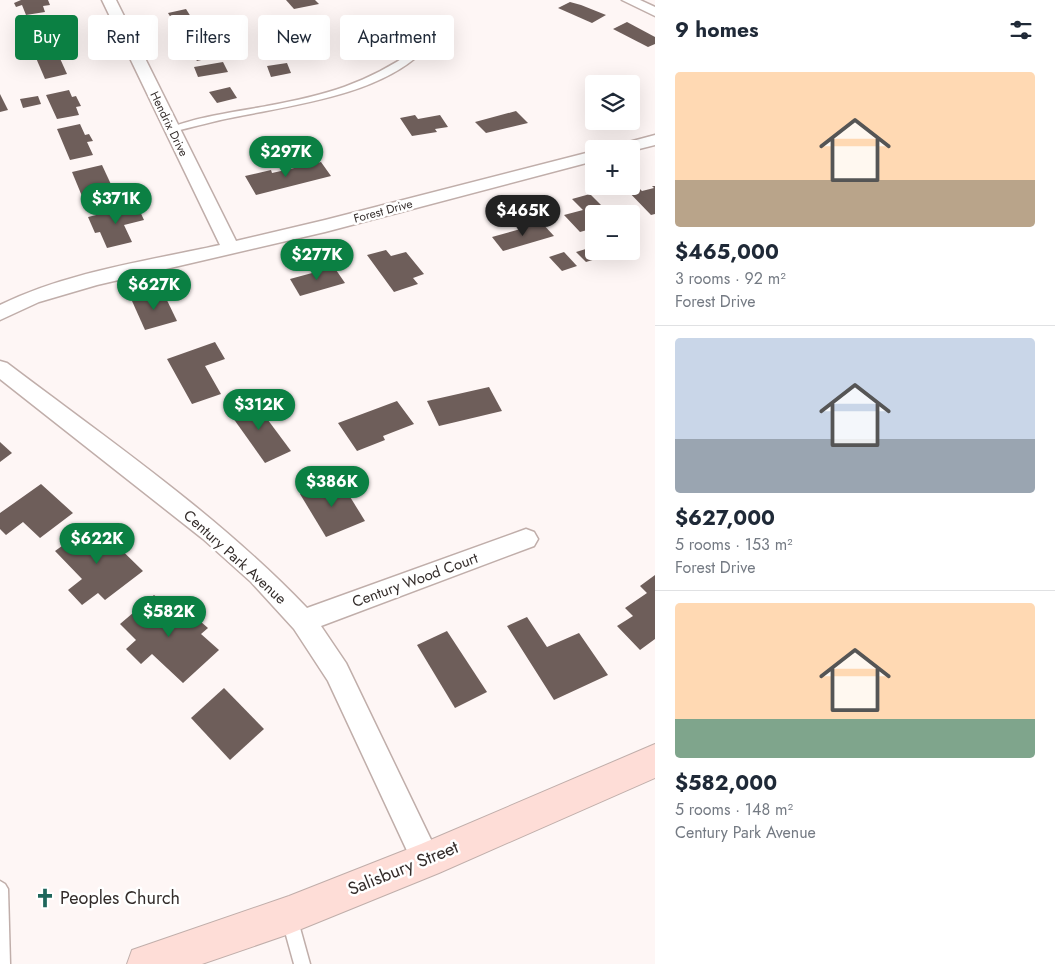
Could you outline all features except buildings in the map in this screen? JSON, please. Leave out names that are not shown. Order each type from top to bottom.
[{"type":"main road","name":"Salisbury Street","points":[[146,964],[289,915],[426,860],[655,761]]},
{"type":"street","name":"Hendrix Drive","points":[[109,0],[230,248]]},
{"type":"street","points":[[629,0],[655,12]]},
{"type":"street","points":[[640,144],[655,140]]},
{"type":"street","name":"Forest Drive","points":[[0,313],[32,297],[62,288],[325,226],[585,158]]},
{"type":"street","name":"Century Park Avenue","points":[[0,368],[211,532],[260,575],[303,621],[337,672],[426,860]]},
{"type":"street","name":"Century Wood Court","points":[[303,621],[526,539]]},
{"type":"lane","points":[[172,130],[191,124],[305,101],[360,85],[398,68],[408,60]]},
{"type":"lane","points":[[0,889],[2,964]]},
{"type":"lane","points":[[289,915],[302,964]]},
{"type":"place","name":"Peoples Church","points":[[45,898]]}]
